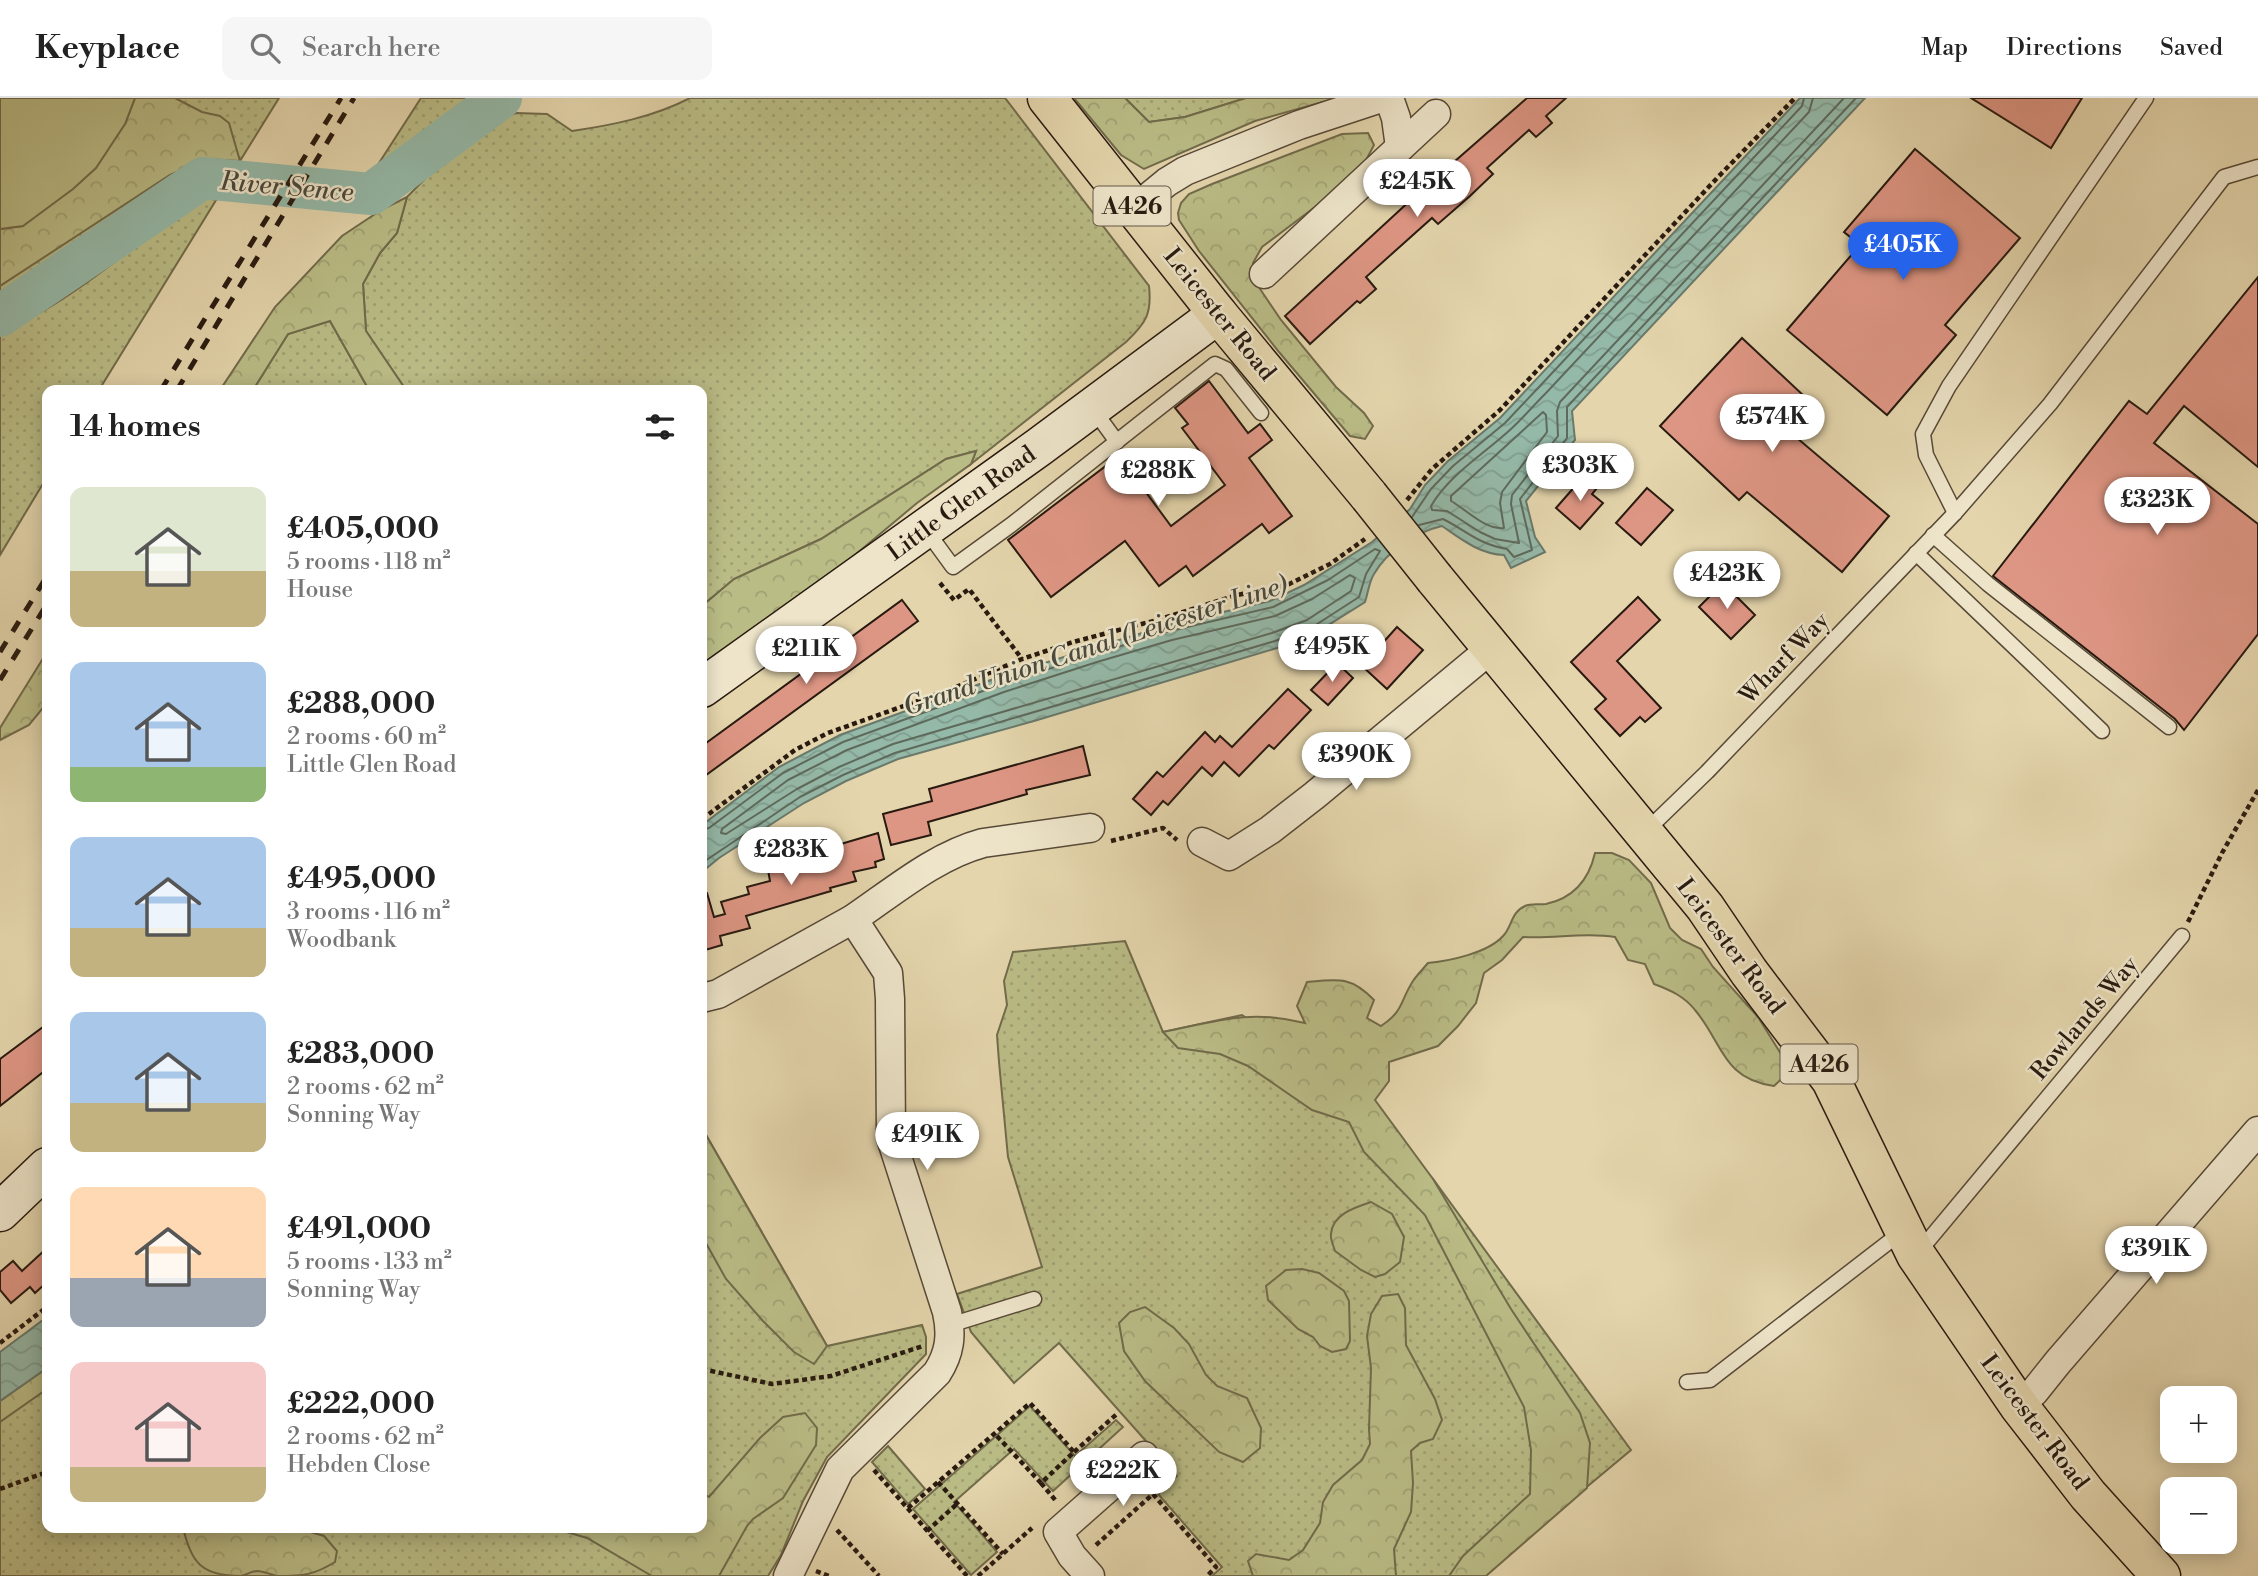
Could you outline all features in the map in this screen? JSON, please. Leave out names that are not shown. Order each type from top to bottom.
[{"type":"main road","name":"Leicester Road","points":[[1047,98],[1218,314],[1387,499],[1435,579],[1704,907],[1749,972],[1831,1080],[1910,1242],[2019,1406],[2088,1495],[2161,1576]]},
{"type":"main road","name":"Little Glen Road","points":[[707,684],[925,529],[1218,314]]},
{"type":"main road","points":[[0,1212],[42,1172]]},
{"type":"street","points":[[1134,208],[1185,171],[1299,125],[1381,98]]},
{"type":"street","points":[[1389,98],[1396,118],[1400,147]]},
{"type":"street","points":[[1264,274],[1287,239],[1400,147],[1436,114]]},
{"type":"street","points":[[1202,842],[1229,856],[1270,830],[1493,647]]},
{"type":"street","points":[[707,997],[718,994],[852,919],[904,884],[966,848],[983,843],[1090,828]]},
{"type":"street","points":[[788,1576],[840,1469],[937,1373],[944,1361],[950,1330],[891,1138],[888,973],[852,919]]},
{"type":"street","points":[[2019,1406],[2034,1392],[2258,1131]]},
{"type":"street","points":[[1083,1569],[1058,1532],[1144,1456]]},
{"type":"lane","points":[[1955,513],[1926,455],[1923,434],[1949,386],[2146,98]]},
{"type":"lane","name":"Wharf Way","points":[[1644,833],[1707,772],[1955,513],[2050,404],[2224,177],[2258,167]]},
{"type":"lane","points":[[925,529],[953,567],[1011,526],[1215,364],[1226,369],[1261,413]]},
{"type":"lane","points":[[1092,407],[1117,442]]},
{"type":"lane","points":[[1933,535],[1988,584],[2169,727]]},
{"type":"lane","points":[[1916,553],[2102,731]]},
{"type":"lane","name":"Rowlands Way","points":[[1687,1382],[1710,1380],[1910,1242],[2182,936]]},
{"type":"lane","points":[[950,1330],[1034,1299]]},
{"type":"path","points":[[1387,499],[1433,469],[1500,410],[1795,98]]},
{"type":"path","points":[[707,816],[795,750],[840,729],[954,688],[1022,659],[1237,595],[1286,586],[1330,564],[1370,534]]},
{"type":"path","points":[[939,580],[954,600],[968,589],[1022,659]]},
{"type":"path","points":[[2182,936],[2222,853],[2258,790]]},
{"type":"path","points":[[1090,828],[1102,843],[1163,828],[1190,850],[1202,842]]},
{"type":"path","points":[[0,1343],[42,1311]]},
{"type":"path","points":[[707,1370],[772,1384],[831,1376],[950,1330]]},
{"type":"path","points":[[908,1508],[1030,1403],[1074,1452]]},
{"type":"path","points":[[995,1434],[1041,1483],[1118,1413]]},
{"type":"path","points":[[858,1451],[967,1576]]},
{"type":"path","points":[[0,1489],[42,1474]]},
{"type":"path","points":[[938,1482],[1003,1553]]},
{"type":"path","points":[[1083,1569],[1153,1494],[1216,1567],[1207,1576]]},
{"type":"path","points":[[927,1531],[957,1504]]},
{"type":"path","points":[[819,1510],[879,1576]]},
{"type":"path","points":[[978,1576],[1041,1521]]},
{"type":"green space","points":[[0,98],[279,98],[240,161],[172,191],[95,242],[30,294],[0,304]]},
{"type":"green space","points":[[0,98],[135,98],[125,124],[96,168],[73,189],[23,226],[0,229]]},
{"type":"green space","points":[[135,98],[175,98],[202,112],[220,116],[229,123],[240,161],[206,159],[170,175],[0,286],[0,229],[23,226],[125,124]]},
{"type":"green space","points":[[421,98],[486,98],[412,156],[379,163]]},
{"type":"green space","points":[[690,98],[1005,98],[1149,286],[1146,317],[1126,342],[971,464],[976,451],[946,459],[821,539],[734,579],[707,602],[707,385],[403,385],[366,331],[363,284],[380,253],[397,233],[407,197],[462,141],[492,122],[516,113],[547,114],[572,131],[603,126],[662,110]]},
{"type":"green space","points":[[1074,98],[1125,98],[1149,122],[1185,117],[1246,98],[1337,98],[1255,121],[1144,169],[1121,155]]},
{"type":"green space","points":[[1125,98],[1246,98],[1185,117],[1149,122]]},
{"type":"green space","points":[[1368,133],[1374,145],[1364,164],[1348,182],[1262,247],[1253,263],[1254,280],[1281,320],[1336,387],[1364,413],[1373,426],[1365,439],[1350,436],[1279,352],[1199,251],[1179,220],[1178,213],[1181,203],[1189,194],[1212,184],[1342,134]]},
{"type":"green space","points":[[226,184],[102,385],[42,385],[42,485],[0,555],[0,332],[32,317],[92,279],[182,205],[210,189]]},
{"type":"green space","points":[[407,197],[397,233],[380,253],[363,284],[366,331],[403,385],[366,385],[330,321],[288,334],[256,385],[223,385],[275,307],[342,236],[381,210]]},
{"type":"green space","points":[[330,321],[366,385],[256,385],[288,334]]},
{"type":"green space","points":[[976,451],[971,464],[917,503],[819,585],[707,665],[707,602],[734,579],[821,539],[946,459]]},
{"type":"green space","points":[[42,660],[42,709],[29,725],[0,740],[0,728]]},
{"type":"green space","points":[[1595,853],[1612,853],[1629,860],[1651,883],[1670,928],[1682,940],[1701,949],[1713,967],[1758,1017],[1791,1070],[1774,1086],[1744,1076],[1726,1058],[1704,1022],[1686,1001],[1654,984],[1645,964],[1628,960],[1615,937],[1592,935],[1523,937],[1502,960],[1484,973],[1476,1003],[1438,1046],[1389,1062],[1389,1081],[1375,1100],[1433,1179],[1511,1309],[1580,1413],[1590,1443],[1587,1488],[1486,1576],[1449,1576],[1463,1556],[1530,1494],[1531,1450],[1524,1407],[1425,1215],[1364,1152],[1349,1122],[1312,1110],[1248,1066],[1220,1054],[1178,1048],[1163,1032],[1234,1018],[1267,1017],[1305,1023],[1297,1006],[1307,982],[1327,980],[1351,983],[1366,992],[1374,1000],[1367,1018],[1381,1026],[1398,1010],[1413,981],[1428,963],[1457,958],[1488,947],[1503,936],[1520,909],[1565,897],[1584,879]]},
{"type":"green space","points":[[1125,941],[1163,1032],[1242,1015],[1345,1087],[1433,1179],[1631,1450],[1480,1576],[1212,1576],[1222,1567],[1158,1494],[1177,1476],[1059,1343],[1014,1383],[971,1332],[957,1294],[1042,1267],[1008,1157],[999,1062],[997,1035],[1007,1005],[1004,981],[1013,952]]},
{"type":"green space","points":[[707,1137],[827,1346],[922,1325],[926,1337],[926,1354],[827,1457],[803,1501],[781,1555],[768,1576],[0,1576],[0,1401],[42,1372],[42,1533],[707,1533]]},
{"type":"green space","points":[[707,1137],[827,1346],[814,1364],[794,1352],[726,1279],[707,1245]]},
{"type":"green space","points":[[1371,1202],[1392,1214],[1404,1237],[1400,1262],[1385,1274],[1375,1277],[1335,1251],[1331,1236],[1332,1227],[1340,1216]]},
{"type":"green space","points":[[1302,1269],[1319,1273],[1344,1291],[1349,1301],[1350,1341],[1346,1349],[1332,1352],[1320,1346],[1313,1337],[1298,1329],[1268,1300],[1266,1286],[1286,1270]]},
{"type":"green space","points":[[1398,1294],[1405,1308],[1406,1345],[1435,1399],[1442,1420],[1433,1439],[1420,1443],[1411,1451],[1411,1512],[1394,1549],[1396,1576],[1253,1576],[1248,1561],[1256,1554],[1289,1560],[1303,1550],[1320,1523],[1323,1502],[1333,1485],[1362,1460],[1370,1444],[1371,1368],[1367,1336],[1371,1314],[1382,1296]]},
{"type":"green space","points":[[1145,1307],[1174,1328],[1189,1344],[1206,1375],[1217,1386],[1247,1398],[1261,1428],[1260,1448],[1243,1462],[1219,1452],[1145,1381],[1124,1351],[1119,1323],[1130,1312]]},
{"type":"green space","points":[[42,1372],[42,1393],[0,1422],[0,1401]]},
{"type":"green space","points":[[1030,1406],[1075,1456],[1116,1420],[1123,1427],[1053,1491],[1014,1449],[954,1502],[997,1552],[971,1575],[913,1509]]},
{"type":"green space","points":[[805,1413],[817,1428],[816,1445],[783,1498],[747,1526],[719,1576],[652,1576],[587,1538],[570,1533],[707,1533],[707,1496],[709,1497],[760,1438],[783,1417]]},
{"type":"green space","points":[[888,1446],[925,1489],[908,1504],[872,1462]]},
{"type":"green space","points":[[185,1533],[314,1533],[324,1536],[337,1551],[335,1562],[314,1572],[278,1576],[257,1571],[241,1576],[207,1570],[194,1558]]},
{"type":"water","points":[[1800,98],[1865,98],[1572,411],[1575,440],[1526,501],[1535,537],[1545,552],[1511,568],[1504,555],[1478,549],[1442,526],[1432,529],[1412,538],[1386,558],[1372,577],[1365,602],[1314,634],[1277,648],[898,759],[846,781],[804,803],[707,868],[707,821],[779,767],[840,735],[999,677],[1168,625],[1270,601],[1304,585],[1372,542],[1410,509],[1425,485],[1448,461],[1500,418]]},
{"type":"water","points":[[42,1321],[42,1372],[0,1401],[0,1352]]},
{"type":"building","points":[[1527,98],[1566,98],[1546,116],[1552,123],[1536,137],[1529,130],[1487,168],[1493,174],[1470,196],[1438,224],[1432,218],[1366,277],[1376,289],[1360,303],[1357,301],[1310,344],[1285,316]]},
{"type":"building","points":[[1971,98],[2082,98],[2051,148]]},
{"type":"building","points":[[1915,149],[2020,238],[1945,325],[1956,335],[1887,415],[1787,330],[1860,245],[1844,232]]},
{"type":"building","points":[[2258,277],[2258,467],[2184,406],[2154,443],[2258,524],[2258,634],[2184,730],[2175,719],[1993,576],[2129,401],[2147,414]]},
{"type":"building","points":[[1742,338],[1821,412],[1797,438],[1889,516],[1842,572],[1747,492],[1739,500],[1660,426]]},
{"type":"building","points":[[1209,381],[1248,433],[1260,424],[1272,440],[1249,458],[1292,516],[1269,533],[1262,524],[1193,576],[1186,566],[1159,586],[1125,541],[1051,597],[1008,540],[1119,456],[1171,526],[1225,485],[1182,428],[1188,424],[1175,408]]},
{"type":"building","points":[[1584,476],[1597,488],[1592,494],[1603,503],[1580,529],[1556,508]]},
{"type":"building","points":[[1647,488],[1673,510],[1641,545],[1616,523]]},
{"type":"building","points":[[1723,583],[1755,615],[1731,639],[1699,607]]},
{"type":"building","points":[[1638,597],[1660,620],[1617,661],[1661,708],[1645,722],[1640,717],[1620,736],[1595,709],[1606,699],[1571,662]]},
{"type":"building","points":[[902,600],[918,621],[707,774],[707,742]]},
{"type":"building","points":[[1397,627],[1423,650],[1387,689],[1362,666]]},
{"type":"building","points":[[1337,663],[1353,678],[1328,705],[1311,690]]},
{"type":"building","points":[[1288,689],[1311,710],[1274,749],[1269,745],[1239,776],[1224,762],[1212,776],[1202,767],[1168,805],[1163,801],[1151,815],[1133,799],[1157,772],[1163,777],[1205,732],[1215,742],[1220,736],[1232,747]]},
{"type":"building","points":[[1083,746],[1090,775],[1026,790],[1027,794],[928,822],[931,835],[891,845],[883,814],[932,801],[929,789]]},
{"type":"building","points":[[878,833],[884,859],[875,862],[876,867],[853,872],[856,881],[746,916],[750,928],[720,936],[722,945],[707,950],[707,893],[714,917],[725,914],[721,902],[749,894],[747,887],[770,881],[768,870],[788,865],[790,872],[828,862],[824,849]]},
{"type":"building","points":[[42,1028],[42,1073],[0,1106],[0,1059]]},
{"type":"building","points":[[42,1253],[42,1287],[35,1293],[30,1287],[11,1303],[0,1290],[0,1272],[13,1261],[22,1271]]},
{"type":"waterway","name":"River Sence","points":[[0,316],[203,178],[371,194],[501,98]]},
{"type":"railway","points":[[164,385],[341,98]]},
{"type":"railway","points":[[180,385],[354,98]]},
{"type":"railway","points":[[0,652],[42,584]]},
{"type":"railway","points":[[0,680],[42,612]]},
{"type":"water label","name":"Grand Union Canal (Leicester Line)","points":[[1095,645]]}]
